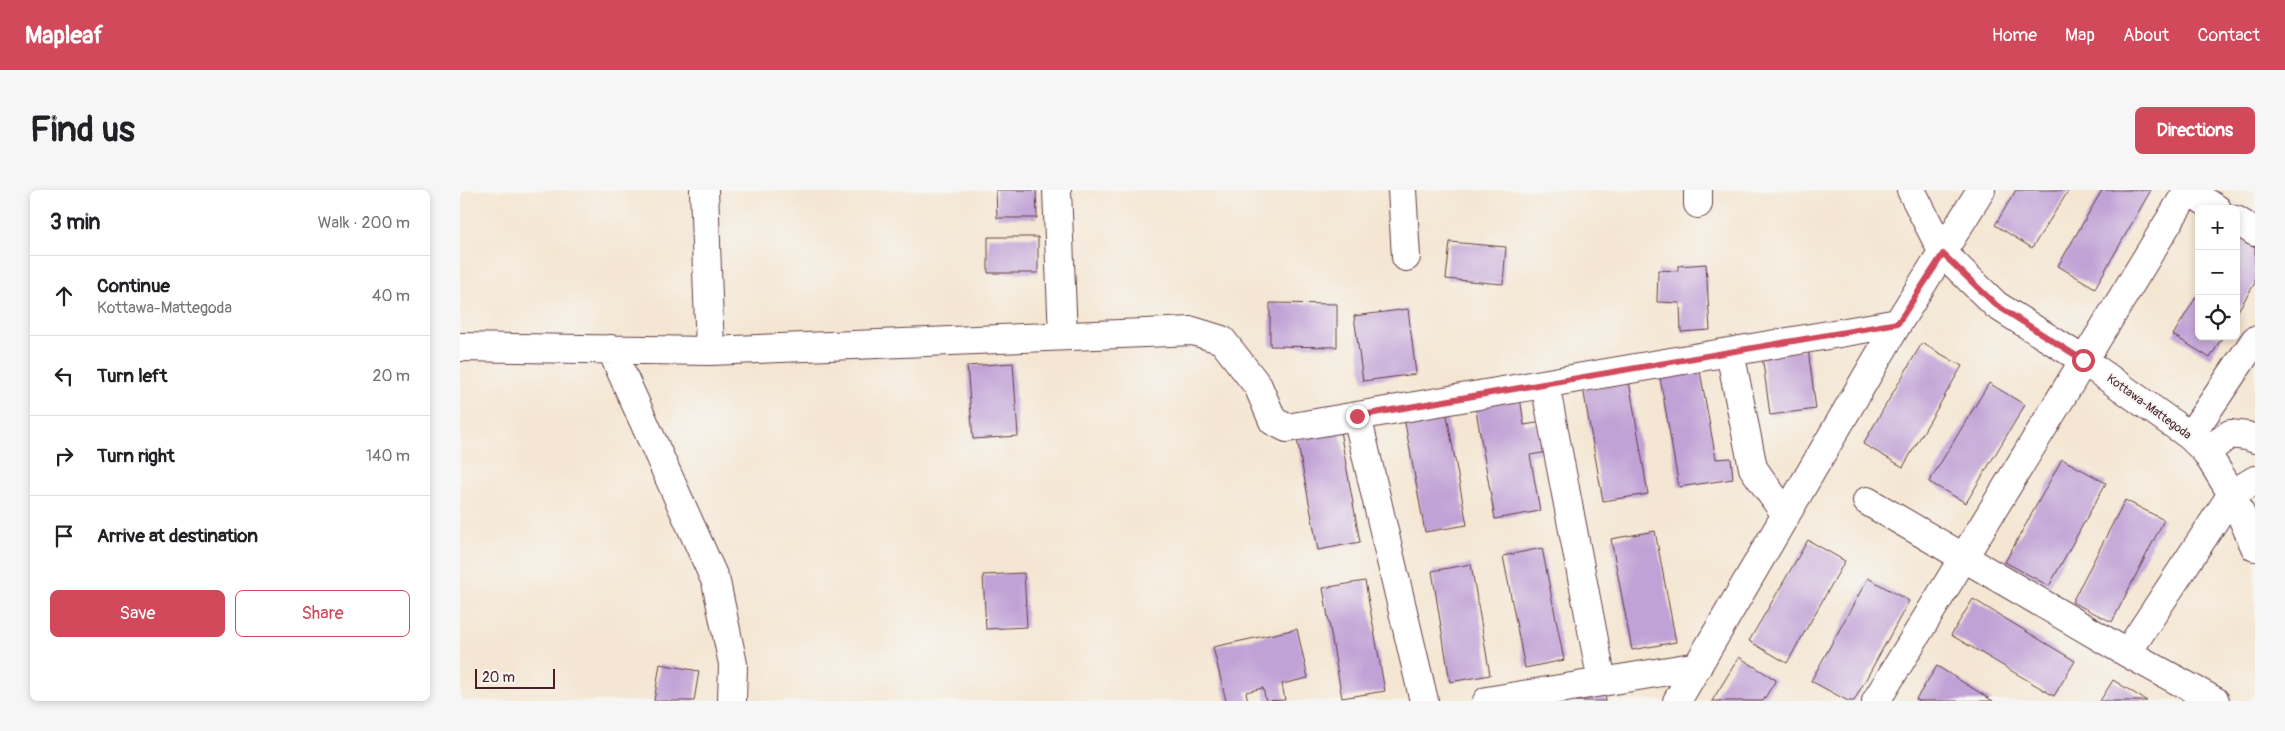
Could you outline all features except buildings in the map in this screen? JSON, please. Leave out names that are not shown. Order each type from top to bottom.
[{"type":"street","points":[[704,190],[710,351]]},
{"type":"street","points":[[1057,190],[1063,336]]},
{"type":"street","points":[[1402,190],[1406,257]]},
{"type":"street","name":"Kottawa-Mattegoda","points":[[1911,190],[1943,254],[1996,305],[2083,360],[2198,444],[2232,494],[2255,547]]},
{"type":"street","points":[[1677,701],[1898,323],[1943,254],[1981,190]]},
{"type":"street","points":[[1876,701],[2188,190],[2211,205]]},
{"type":"street","points":[[2240,223],[2255,232]]},
{"type":"street","points":[[460,347],[710,351],[1192,331],[1222,340],[1258,386],[1273,421],[1287,428],[1898,323]]},
{"type":"street","points":[[2198,444],[2255,340]]},
{"type":"street","points":[[611,349],[716,582],[733,664],[732,701]]},
{"type":"street","points":[[1730,352],[1753,468],[1786,515]]},
{"type":"street","points":[[1545,384],[1602,682]]},
{"type":"street","points":[[1357,416],[1424,701]]},
{"type":"street","points":[[2198,444],[2230,434],[2255,439]]},
{"type":"street","points":[[2126,652],[2232,494],[2255,480]]},
{"type":"street","points":[[1867,501],[2126,652],[2215,701]]},
{"type":"street","points":[[1487,701],[1698,666]]},
{"type":"route","points":[[1357,416],[1898,323],[1943,254],[1996,305],[2083,360]]}]
